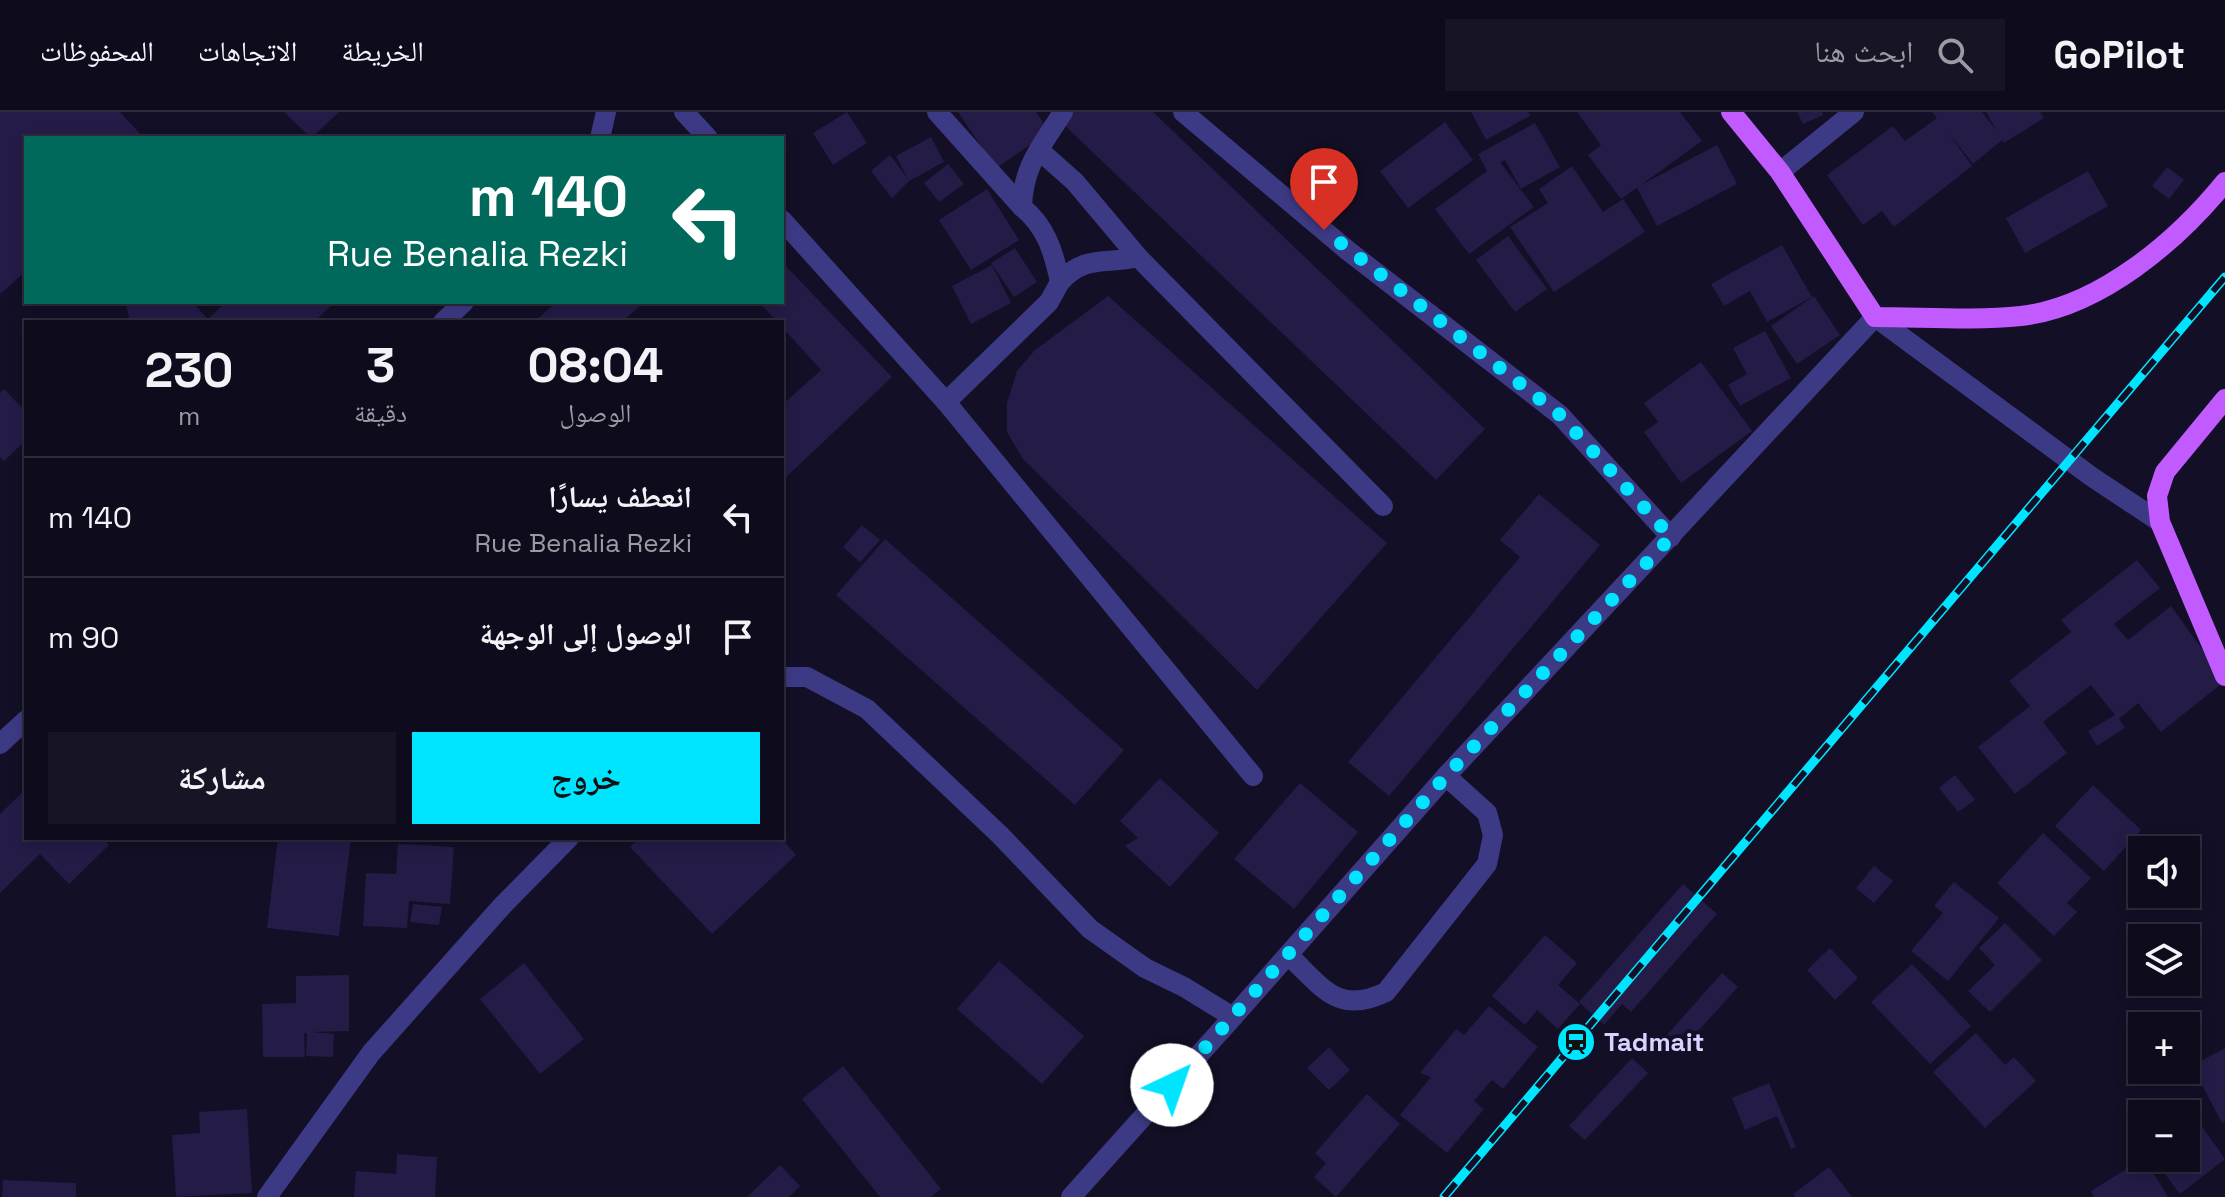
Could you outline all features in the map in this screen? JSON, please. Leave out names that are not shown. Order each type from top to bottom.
[{"type":"main road","points":[[1731,112],[1780,172],[1875,317],[2023,316],[2069,303],[2125,276],[2173,240],[2225,182]]},
{"type":"main road","points":[[2225,399],[2165,472],[2157,496],[2160,522],[2225,676]]},
{"type":"street","points":[[600,136],[606,112]]},
{"type":"street","points":[[684,112],[706,136]]},
{"type":"street","points":[[937,112],[1034,217],[1052,248],[1060,282]]},
{"type":"street","points":[[1022,207],[1025,174],[1063,112]]},
{"type":"street","points":[[1183,112],[1347,250],[1560,415],[1671,537]]},
{"type":"street","points":[[1780,172],[1854,112]]},
{"type":"street","points":[[1039,150],[1075,182],[1138,257],[1383,506]]},
{"type":"street","points":[[784,222],[946,402],[1253,776]]},
{"type":"street","points":[[946,402],[1049,302],[1073,267],[1138,257]]},
{"type":"street","points":[[445,320],[462,304]]},
{"type":"street","points":[[1071,1197],[1446,776],[1875,317],[2092,477],[2160,522]]},
{"type":"street","points":[[784,677],[807,677],[867,709],[1000,835],[1090,929],[1145,968],[1233,1017]]},
{"type":"street","points":[[0,744],[24,722]]},
{"type":"street","points":[[1288,955],[1344,1002],[1366,1002],[1386,992],[1487,864],[1493,835],[1487,813],[1446,776]]},
{"type":"street","points":[[267,1197],[371,1053],[503,905],[567,840]]},
{"type":"building","points":[[0,112],[120,112],[142,136],[24,136],[24,273],[0,294]]},
{"type":"building","points":[[284,112],[339,112],[313,136],[309,136]]},
{"type":"building","points":[[847,112],[867,143],[833,165],[813,133]]},
{"type":"building","points":[[958,112],[1036,112],[1049,132],[996,168]]},
{"type":"building","points":[[1068,112],[1153,112],[1485,429],[1436,480],[1060,121]]},
{"type":"building","points":[[1471,112],[1528,112],[1530,116],[1486,140]]},
{"type":"building","points":[[1577,112],[1680,112],[1702,141],[1641,185],[1717,145],[1737,184],[1657,226],[1637,188],[1621,199],[1588,155],[1601,145]]},
{"type":"building","points":[[1797,112],[1822,112],[1823,115],[1803,124]]},
{"type":"building","points":[[1932,112],[1982,112],[1996,130],[1986,112],[2040,112],[2044,118],[2004,143],[2002,140],[1973,164],[1948,132],[1972,166],[1894,227],[1882,211],[1863,225],[1827,175],[1893,126],[1905,141],[1937,118]]},
{"type":"building","points":[[1445,122],[1473,160],[1408,208],[1380,171]]},
{"type":"building","points":[[1535,123],[1560,167],[1521,189],[1505,160],[1500,162],[1534,207],[1469,254],[1435,209],[1487,171],[1478,154]]},
{"type":"building","points":[[931,137],[944,162],[909,181],[892,198],[871,171],[890,155],[908,179],[896,156]]},
{"type":"building","points":[[948,164],[964,184],[939,202],[924,183]]},
{"type":"building","points":[[1572,166],[1603,212],[1623,199],[1645,232],[1554,292],[1510,227],[1548,203],[1539,189]]},
{"type":"building","points":[[2167,167],[2184,180],[2169,199],[2152,186]]},
{"type":"building","points":[[2088,171],[2108,206],[2025,253],[2006,218]]},
{"type":"building","points":[[987,189],[1019,240],[971,270],[939,220]]},
{"type":"building","points":[[1508,236],[1547,289],[1515,312],[1476,260]]},
{"type":"building","points":[[1782,245],[1812,297],[1767,322],[1750,291],[1724,306],[1711,284]]},
{"type":"building","points":[[1015,248],[1037,282],[1014,297],[991,263]]},
{"type":"building","points":[[784,264],[892,377],[784,479],[784,403],[821,370],[784,329],[784,320],[775,320],[761,304],[784,304]]},
{"type":"building","points":[[992,265],[1011,303],[971,324],[952,286]]},
{"type":"building","points":[[1108,296],[1387,543],[1257,690],[1023,459],[1007,432],[1007,403],[1017,371],[1035,350]]},
{"type":"building","points":[[1814,296],[1840,335],[1797,364],[1771,326]]},
{"type":"building","points":[[126,304],[194,304],[208,319],[224,304],[333,304],[316,320],[130,320]]},
{"type":"building","points":[[555,304],[642,304],[624,320],[536,320]]},
{"type":"building","points":[[1765,331],[1791,378],[1740,406],[1728,385],[1747,374],[1733,348]]},
{"type":"building","points":[[1701,362],[1752,431],[1681,483],[1644,432],[1658,422],[1644,403]]},
{"type":"building","points":[[4,389],[24,410],[24,442],[4,461],[0,457],[0,393]]},
{"type":"building","points":[[1539,494],[1600,545],[1389,796],[1348,762],[1520,557],[1500,540]]},
{"type":"building","points":[[862,525],[880,540],[860,562],[843,547]]},
{"type":"building","points":[[885,539],[1124,750],[1075,805],[836,595]]},
{"type":"building","points":[[2137,560],[2160,588],[2114,624],[2128,640],[2171,606],[2225,681],[2161,732],[2138,703],[2119,719],[2125,728],[2097,746],[2088,731],[2115,715],[2091,685],[2043,722],[2067,753],[2015,794],[1978,747],[2030,706],[2009,681],[2071,632],[2061,620]]},
{"type":"building","points":[[1955,775],[1975,800],[1958,812],[1939,788]]},
{"type":"building","points":[[1160,778],[1219,833],[1170,887],[1125,846],[1138,838],[1120,821]]},
{"type":"building","points":[[1300,783],[1358,832],[1294,909],[1234,859]]},
{"type":"building","points":[[2093,785],[2141,830],[2136,836],[2128,836],[2128,844],[2104,871],[2055,826]]},
{"type":"building","points":[[24,791],[24,840],[105,840],[109,845],[69,884],[40,854],[0,893],[0,814]]},
{"type":"building","points":[[2043,833],[2091,878],[2067,903],[2077,912],[2054,936],[1997,883]]},
{"type":"building","points":[[278,840],[351,840],[339,936],[267,928]]},
{"type":"building","points":[[637,840],[783,840],[796,855],[712,934],[630,847]]},
{"type":"building","points":[[398,844],[454,847],[450,904],[409,901],[407,928],[363,926],[366,873],[396,874]]},
{"type":"building","points":[[1874,866],[1893,881],[1874,903],[1856,888]]},
{"type":"building","points":[[1954,882],[1999,918],[1948,981],[1911,951],[1943,913],[1934,906]]},
{"type":"building","points":[[1683,884],[1717,914],[1631,1012],[1622,1004],[1604,1025],[1579,1002]]},
{"type":"building","points":[[413,904],[442,907],[439,925],[410,922]]},
{"type":"building","points":[[2005,923],[2042,960],[1990,1012],[1968,991],[1995,965],[1979,948]]},
{"type":"building","points":[[1545,935],[1577,963],[1558,985],[1580,1004],[1558,1029],[1537,1010],[1525,1025],[1492,996]]},
{"type":"building","points":[[1830,948],[1858,978],[1835,1000],[1807,970]]},
{"type":"building","points":[[999,961],[1084,1036],[1042,1084],[957,1009]]},
{"type":"building","points":[[524,963],[584,1039],[540,1074],[480,999]]},
{"type":"building","points":[[1912,964],[1971,1026],[1930,1064],[1871,1002]]},
{"type":"building","points":[[1722,973],[1738,987],[1680,1051],[1665,1037]]},
{"type":"building","points":[[349,975],[349,1031],[312,1032],[334,1034],[333,1057],[306,1056],[307,1033],[304,1033],[305,1057],[263,1057],[262,1004],[296,1003],[296,976]]},
{"type":"building","points":[[1489,1006],[1538,1047],[1503,1089],[1492,1080],[1474,1101],[1484,1109],[1447,1153],[1400,1115],[1431,1077],[1420,1073],[1456,1029],[1464,1035]]},
{"type":"building","points":[[1976,1033],[2005,1065],[2014,1057],[2036,1081],[1985,1128],[1933,1072]]},
{"type":"building","points":[[1329,1047],[1350,1070],[1329,1090],[1307,1068]]},
{"type":"building","points":[[2225,1048],[2225,1121],[2222,1123],[2200,1081],[2200,1062]]},
{"type":"building","points":[[1174,1050],[1195,1074],[1157,1106],[1137,1082]]},
{"type":"building","points":[[1632,1058],[1648,1073],[1585,1140],[1569,1126]]},
{"type":"building","points":[[843,1066],[941,1189],[931,1197],[880,1197],[802,1099]]},
{"type":"building","points":[[1769,1083],[1796,1147],[1791,1149],[1777,1116],[1745,1130],[1732,1098]]},
{"type":"building","points":[[1367,1094],[1400,1124],[1336,1197],[1314,1177],[1326,1163],[1315,1153]]},
{"type":"building","points":[[247,1109],[252,1193],[176,1197],[172,1135],[200,1133],[199,1112]]},
{"type":"building","points":[[2200,1124],[2225,1159],[2180,1194],[2164,1172],[2200,1172]]},
{"type":"building","points":[[397,1154],[437,1157],[435,1197],[354,1197],[356,1171],[396,1174]]},
{"type":"building","points":[[780,1165],[800,1186],[789,1197],[747,1197]]},
{"type":"building","points":[[1829,1167],[1852,1197],[1795,1197],[1793,1194]]},
{"type":"building","points":[[2128,1168],[2128,1172],[2153,1172],[2168,1197],[2094,1197],[2091,1191]]},
{"type":"building","points":[[3,1180],[76,1183],[76,1197],[2,1197]]},
{"type":"railway","points":[[1444,1197],[2225,277]]},
{"type":"place","name":"Tadmait","points":[[1576,1042]]},
{"type":"route","points":[[1172,1085],[1446,776],[1671,537],[1560,415],[1324,230]]}]
